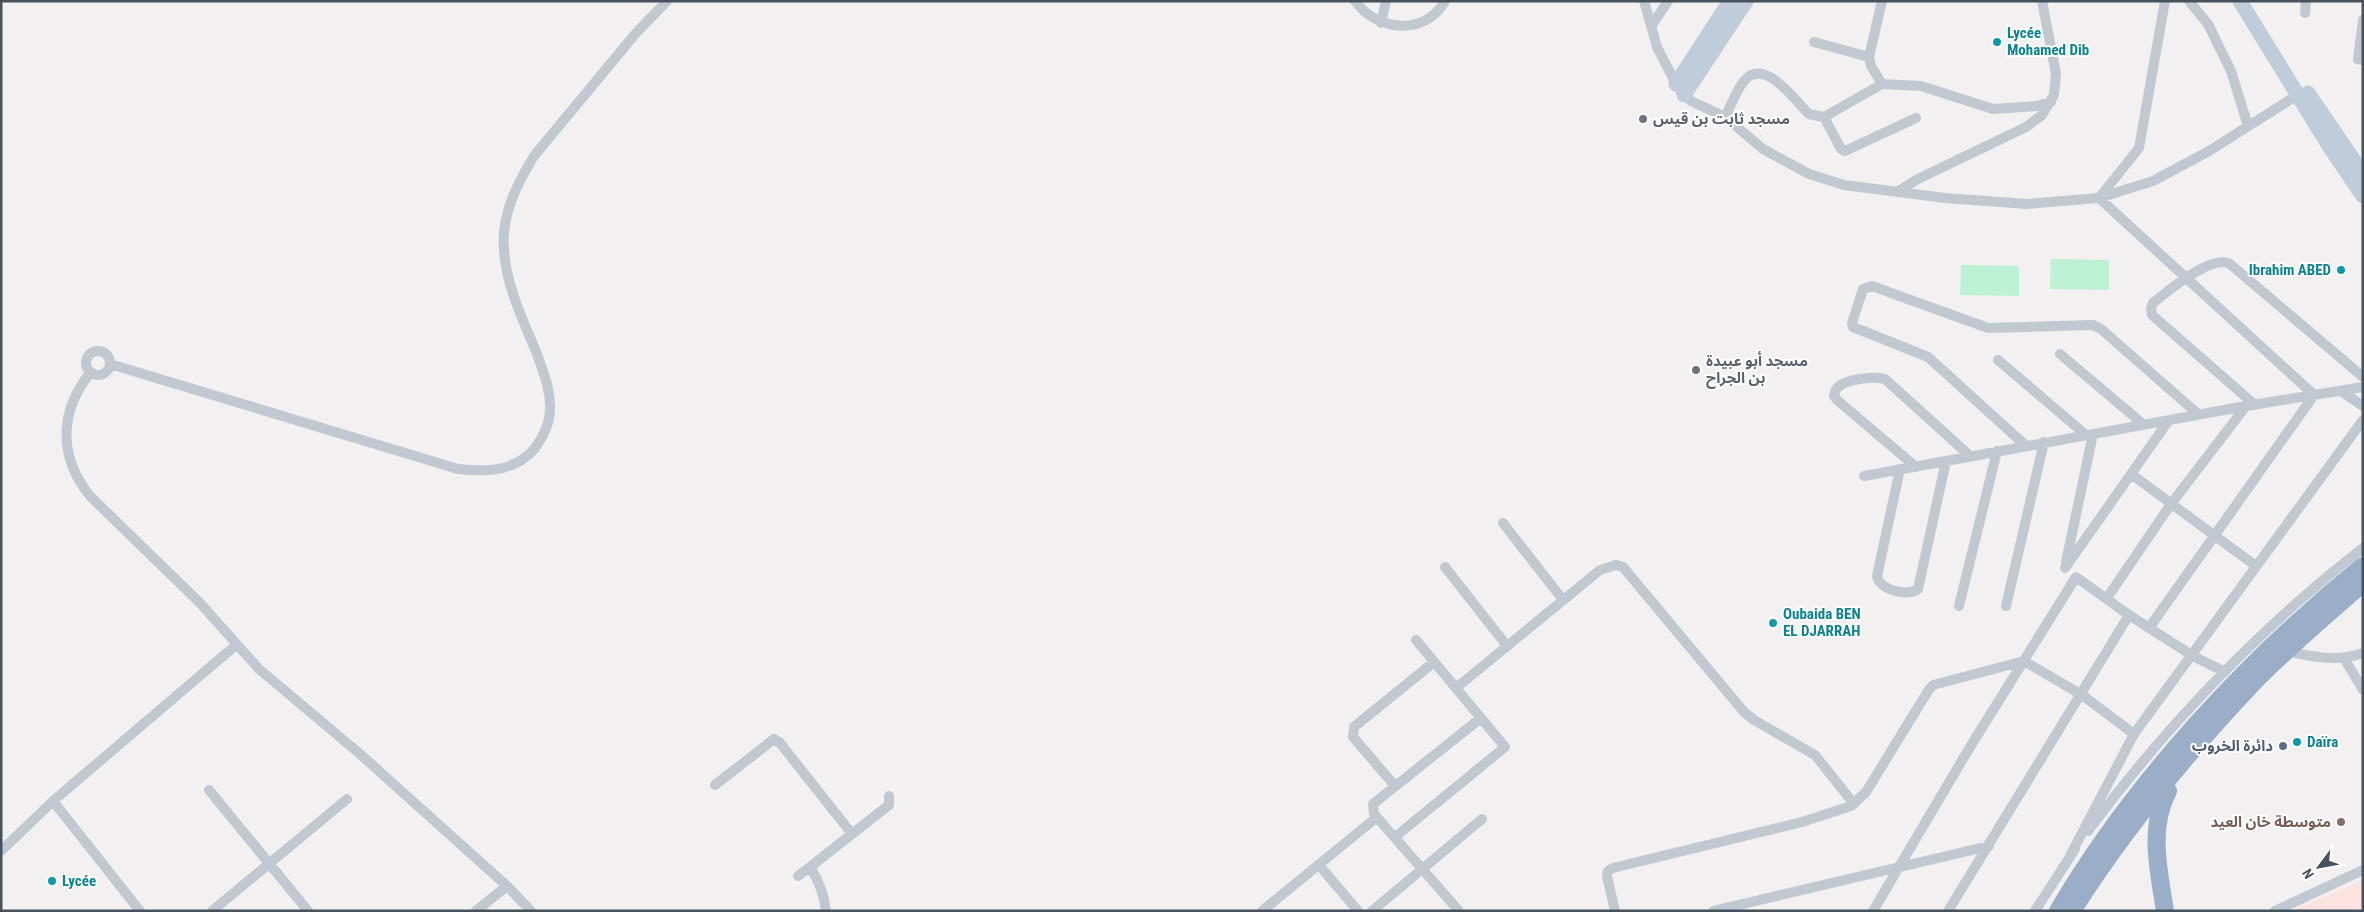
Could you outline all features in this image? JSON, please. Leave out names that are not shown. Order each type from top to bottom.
[{"type":"highway","points":[[2058,911],[2088,862],[2176,749],[2234,685],[2302,619],[2363,566]]},
{"type":"highway","points":[[2072,911],[2111,852],[2183,764],[2252,685],[2363,582]]},
{"type":"highway","points":[[2165,911],[2158,857],[2157,819],[2162,803],[2183,764]]},
{"type":"main road","points":[[1680,89],[1730,1]]},
{"type":"main road","points":[[1680,89],[1746,1]]},
{"type":"main road","points":[[2240,1],[2302,93],[2363,174]]},
{"type":"main road","points":[[2252,1],[2302,93],[2363,196]]},
{"type":"street","points":[[110,364],[458,469],[483,472],[503,469],[520,462],[539,442],[547,426],[550,410],[549,390],[511,287],[506,268],[504,247],[505,222],[512,200],[521,178],[534,156],[636,33],[667,1]]},
{"type":"street","points":[[1355,1],[1371,17],[1380,23],[1392,26],[1419,23],[1441,8],[1445,1]]},
{"type":"street","points":[[1380,23],[1386,1]]},
{"type":"street","points":[[1644,1],[1657,47],[1680,89],[1691,101],[1725,117],[1763,149],[1809,174],[1844,186],[1926,196],[2027,204],[2099,198],[2153,181],[2209,151],[2302,93]]},
{"type":"street","points":[[1652,25],[1668,1]]},
{"type":"street","points":[[1882,1],[1869,56],[1870,66],[1882,84]]},
{"type":"street","points":[[1897,192],[1918,179],[2026,127],[2042,115],[2054,96],[2056,74],[2042,1]]},
{"type":"street","points":[[2099,198],[2139,148],[2165,1]]},
{"type":"street","points":[[2189,1],[2208,24],[2231,71],[2248,126]]},
{"type":"street","points":[[2305,13],[2306,1]]},
{"type":"street","points":[[2363,20],[2358,59],[2363,60]]},
{"type":"street","points":[[1814,42],[1869,56]]},
{"type":"street","points":[[1725,117],[1744,81],[1759,74],[1773,77],[1809,114],[1824,117],[1882,84],[1920,86],[1993,109],[2036,106],[2051,102]]},
{"type":"street","points":[[1824,117],[1841,149],[1845,151],[1916,118]]},
{"type":"street","points":[[1918,179],[1926,196]]},
{"type":"street","points":[[2099,198],[2314,395]]},
{"type":"street","points":[[2250,405],[2152,315],[2151,308],[2153,303],[2185,278],[2219,262],[2226,262],[2361,371]]},
{"type":"street","points":[[2025,445],[1928,357],[1853,327],[1852,323],[1864,289],[1872,286],[1988,328],[2093,324],[2101,328],[2198,414]]},
{"type":"street","points":[[93,352],[104,352],[109,359],[108,370],[102,374],[91,372],[87,362],[93,352]]},
{"type":"street","points":[[2060,354],[2143,424]]},
{"type":"street","points":[[1998,360],[2089,434]]},
{"type":"street","points":[[91,372],[77,388],[67,424],[69,457],[81,484],[90,496],[200,603],[259,669],[360,754],[507,886],[531,911]]},
{"type":"street","points":[[1916,466],[1837,400],[1834,396],[1838,388],[1848,382],[1879,378],[1885,380],[1970,456]]},
{"type":"street","points":[[1864,476],[2198,414],[2363,387]]},
{"type":"street","points":[[2340,391],[2363,406]]},
{"type":"street","points":[[2149,628],[2314,395]]},
{"type":"street","points":[[2107,598],[2172,504],[2250,405]]},
{"type":"street","points":[[2065,568],[2169,420]]},
{"type":"street","points":[[2035,911],[2071,854],[2134,734],[2363,420]]},
{"type":"street","points":[[2065,568],[2089,434]]},
{"type":"street","points":[[2006,606],[2044,442]]},
{"type":"street","points":[[1959,606],[1997,451]]},
{"type":"street","points":[[1900,469],[1877,576],[1878,580],[1886,588],[1910,593],[1918,590],[1946,461]]},
{"type":"street","points":[[2131,474],[2256,566]]},
{"type":"street","points":[[1502,523],[1563,600]]},
{"type":"street","points":[[2071,854],[2127,781],[2225,672],[2289,610],[2363,548]]},
{"type":"street","points":[[1456,688],[1600,570],[1616,565],[1623,567],[1744,712],[1754,720],[1815,755],[1854,804]]},
{"type":"street","points":[[1445,567],[1507,646]]},
{"type":"street","points":[[2065,568],[2192,656],[2225,672]]},
{"type":"street","points":[[1873,911],[2076,577]]},
{"type":"street","points":[[1948,911],[2082,695],[2129,614]]},
{"type":"street","points":[[1395,837],[1505,747],[1416,640]]},
{"type":"street","points":[[1,851],[53,801],[236,645]]},
{"type":"street","points":[[2287,651],[2315,657],[2344,658],[2363,653]]},
{"type":"street","points":[[2344,658],[2363,690]]},
{"type":"street","points":[[1615,911],[1607,876],[1608,871],[1613,868],[1802,822],[1841,811],[1854,804],[1866,792],[1928,691],[1934,685],[2024,661],[2082,695],[2134,734]]},
{"type":"street","points":[[1395,786],[1353,737],[1352,733],[1354,728],[1434,662]]},
{"type":"street","points":[[1459,911],[1422,870],[1372,809],[1373,804],[1481,718]]},
{"type":"street","points":[[715,785],[774,739],[780,743],[852,834]]},
{"type":"street","points":[[209,790],[308,911]]},
{"type":"street","points":[[798,876],[889,805],[888,796]]},
{"type":"street","points":[[212,911],[347,799]]},
{"type":"street","points":[[53,801],[140,911]]},
{"type":"street","points":[[1262,911],[1377,817]]},
{"type":"street","points":[[1372,911],[1482,819]]},
{"type":"street","points":[[1713,911],[1901,865],[1989,846]]},
{"type":"street","points":[[1319,864],[1358,911]]},
{"type":"street","points":[[810,867],[817,877],[825,898],[826,911]]},
{"type":"street","points":[[2275,911],[2363,870]]},
{"type":"street","points":[[476,911],[507,886]]},
{"type":"shaded area","points":[[2363,880],[2363,911],[2292,911]]},
{"type":"green space","points":[[2051,259],[2109,260],[2109,290],[2050,289]]},
{"type":"green space","points":[[1961,265],[2019,266],[2019,296],[1960,295]]},
{"type":"place","name":"Lycée Mohamed Dib","points":[[1997,42]]},
{"type":"place","name":"مسجد ثابت بن قيس","points":[[1643,119]]},
{"type":"place","name":"Ibrahim ABED","points":[[2341,270]]},
{"type":"place","name":"مسجد أبو عبيدة بن الجراح","points":[[1696,370]]},
{"type":"place","name":"Oubaida BEN EL DJARRAH","points":[[1773,623]]},
{"type":"place","name":"Daïra","points":[[2297,742]]},
{"type":"place","name":"دائرة الخروب","points":[[2283,746]]},
{"type":"place","name":"متوسطة خان العيد","points":[[2341,822]]},
{"type":"place","name":"Lycée","points":[[52,881]]}]
